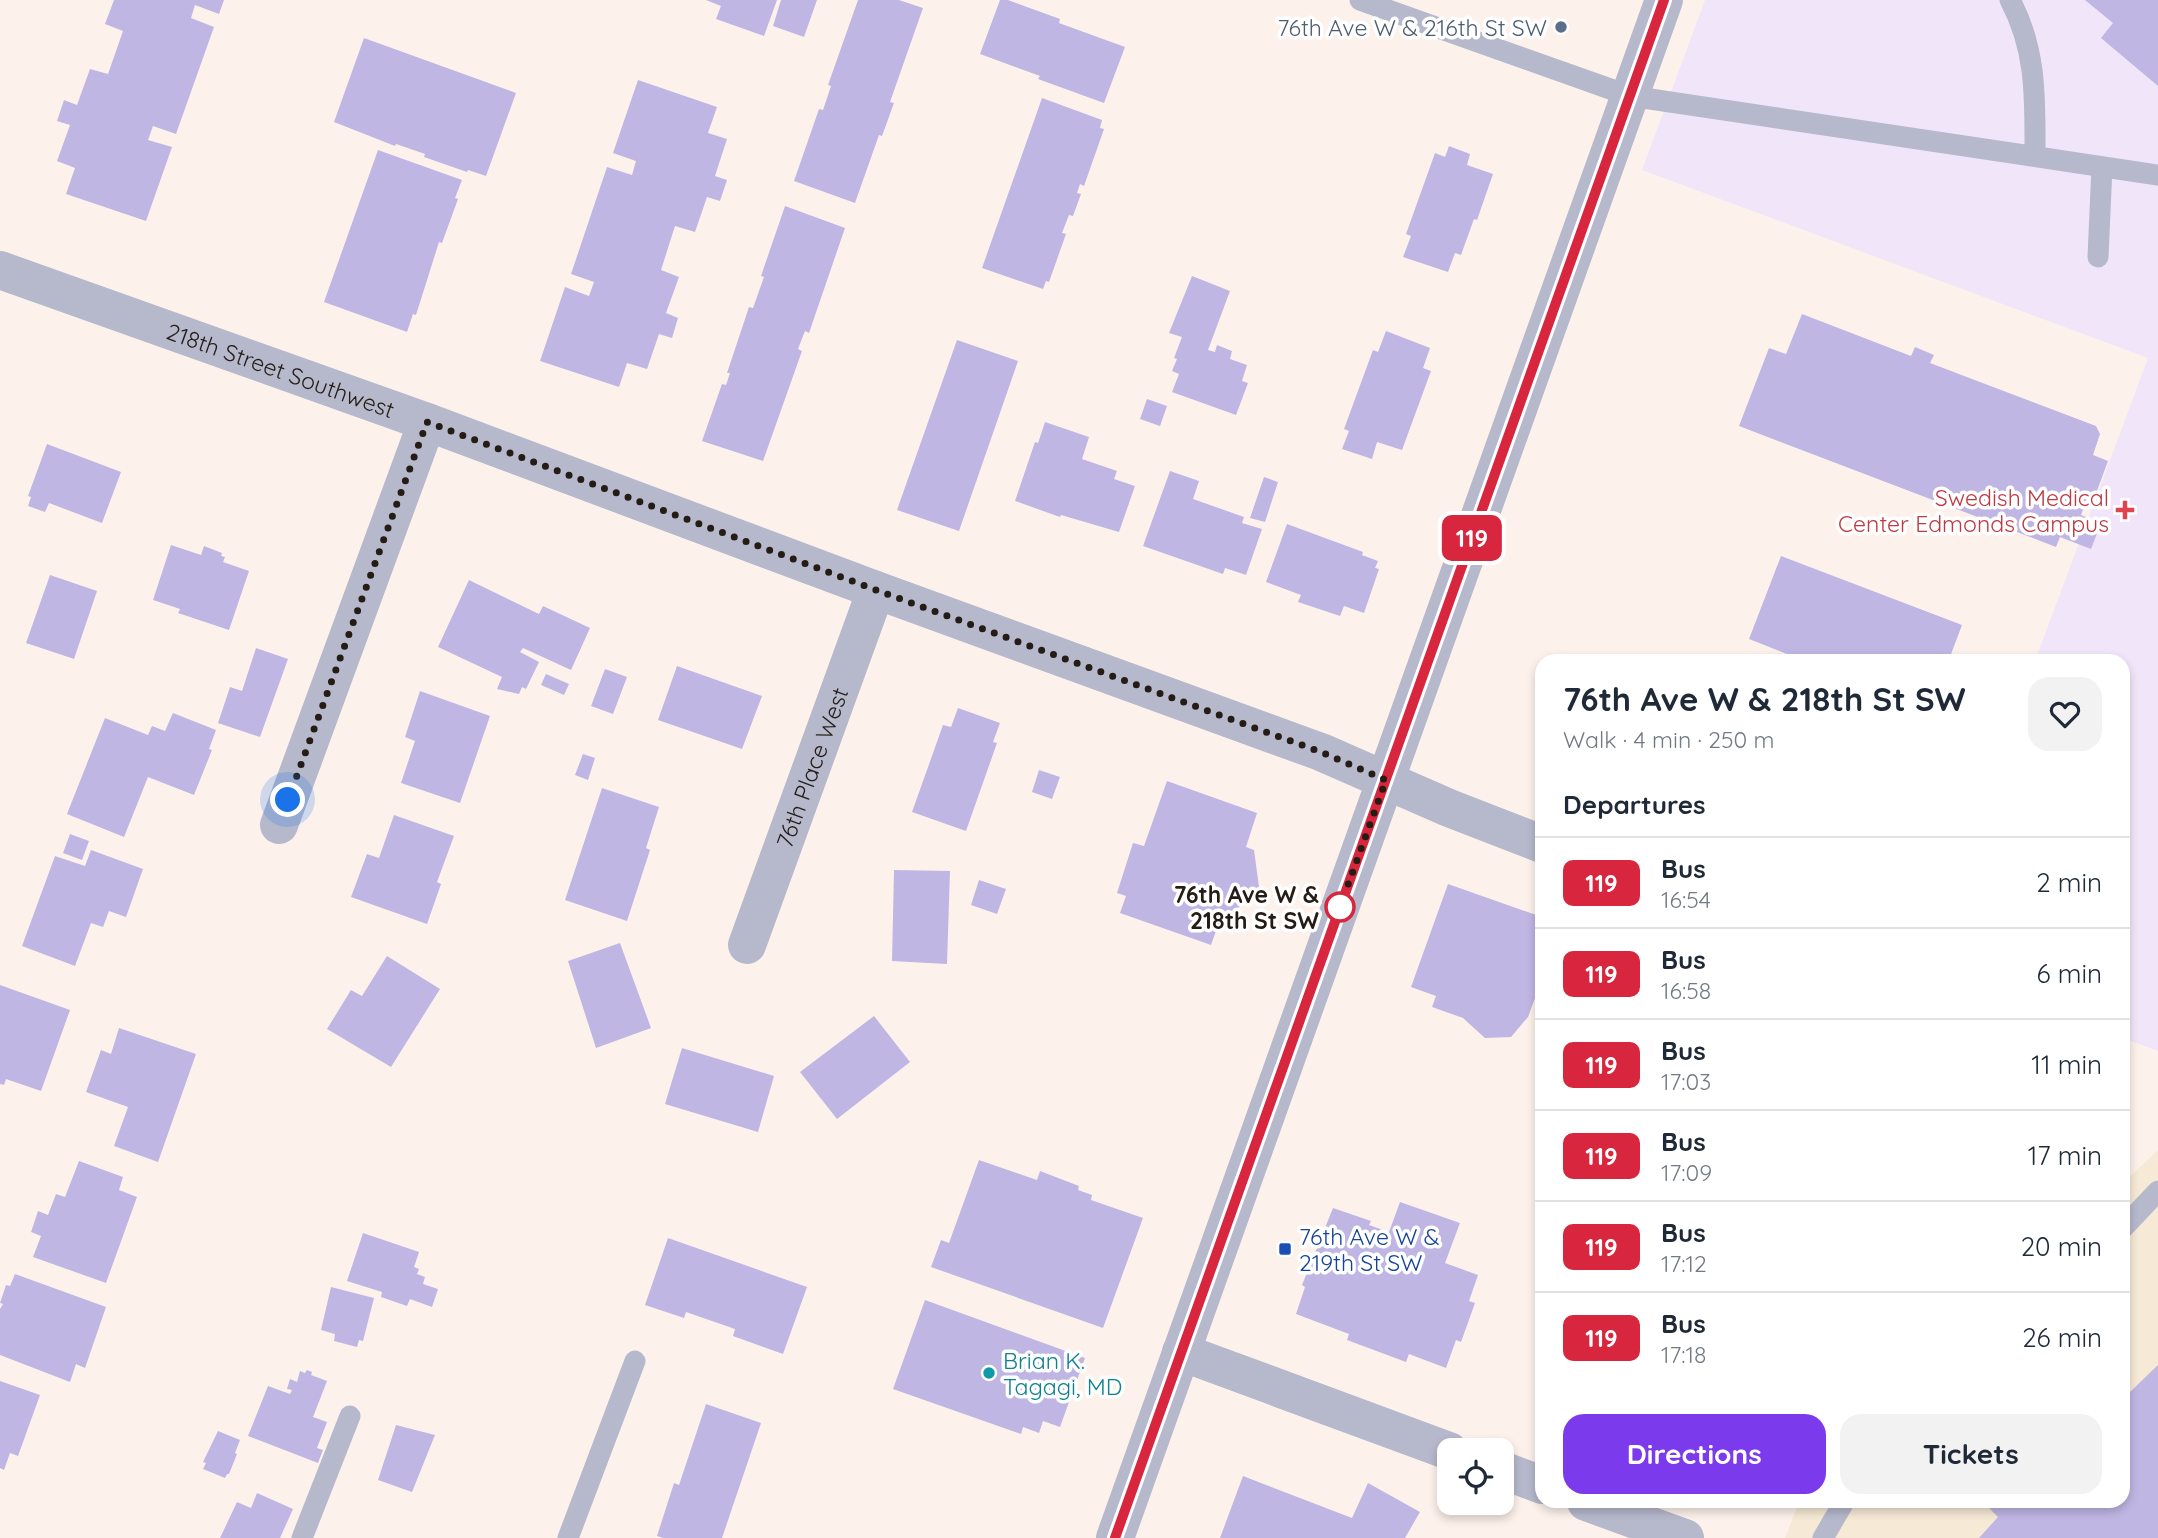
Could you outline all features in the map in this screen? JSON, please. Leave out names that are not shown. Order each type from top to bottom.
[{"type":"street","points":[[1115,1538],[1664,0]]},
{"type":"street","name":"218th Street Southwest","points":[[0,270],[427,422],[876,590],[1321,752],[1535,841]]},
{"type":"street","points":[[279,825],[427,422]]},
{"type":"street","name":"76th Place West","points":[[747,945],[876,590]]},
{"type":"street","points":[[1181,1352],[1437,1447]]},
{"type":"street","points":[[1514,1474],[1535,1482]]},
{"type":"street","points":[[1603,1508],[1685,1538]]},
{"type":"lane","points":[[1360,0],[1630,96],[2158,175]]},
{"type":"lane","points":[[2010,0],[2026,34],[2032,63],[2035,155]]},
{"type":"lane","points":[[2098,257],[2102,167]]},
{"type":"lane","points":[[2130,1221],[2158,1191]]},
{"type":"lane","points":[[568,1538],[635,1360]]},
{"type":"lane","points":[[302,1538],[350,1416]]},
{"type":"lane","points":[[1823,1538],[1840,1508]]},
{"type":"shaded area","name":"Swedish Medical Center Edmonds Campus","points":[[1705,0],[2158,0],[2158,1051],[2130,1041],[2130,654],[2038,654],[2148,358],[1642,170]]},
{"type":"shaded area","points":[[2158,1150],[2158,1538],[1785,1538],[1797,1508],[2130,1508],[2130,1176]]},
{"type":"building","points":[[114,0],[224,0],[219,14],[195,5],[191,18],[214,27],[176,134],[153,126],[148,140],[172,147],[146,221],[66,194],[75,168],[57,161],[70,125],[57,121],[64,100],[77,105],[90,69],[108,74],[123,31],[105,24]]},
{"type":"building","points":[[706,0],[777,0],[764,36],[716,19],[721,6]]},
{"type":"building","points":[[781,0],[817,0],[804,37],[773,26]]},
{"type":"building","points":[[858,0],[899,0],[923,8],[890,102],[894,103],[882,136],[879,135],[855,203],[794,181],[819,109],[823,110],[831,86],[828,85]]},
{"type":"building","points":[[1000,0],[1008,0],[1060,19],[1059,23],[1125,47],[1104,103],[980,54]]},
{"type":"building","points":[[2085,0],[2158,0],[2158,86],[2101,38],[2113,23]]},
{"type":"building","points":[[364,38],[516,93],[486,176],[424,157],[425,154],[396,144],[395,146],[334,122]]},
{"type":"building","points":[[638,80],[717,107],[708,133],[727,139],[715,176],[727,180],[720,201],[707,197],[695,232],[675,226],[661,270],[679,277],[666,313],[678,318],[672,338],[659,334],[647,369],[627,363],[619,387],[540,361],[565,287],[589,296],[594,282],[571,274],[607,167],[632,175],[636,161],[613,153]]},
{"type":"building","points":[[1042,98],[1102,120],[1100,128],[1104,129],[1084,186],[1080,184],[1077,193],[1081,194],[1073,216],[1069,215],[1062,233],[1066,234],[1049,282],[1046,281],[1043,289],[982,268]]},
{"type":"building","points":[[1449,146],[1470,154],[1467,165],[1493,174],[1461,255],[1455,253],[1448,272],[1403,257],[1411,236],[1406,234],[1435,153],[1445,157]]},
{"type":"building","points":[[378,150],[462,180],[455,198],[458,199],[442,243],[439,242],[416,315],[413,314],[407,332],[324,302]]},
{"type":"building","points":[[785,206],[845,228],[809,333],[805,331],[798,349],[802,351],[763,461],[702,441],[722,384],[726,385],[730,373],[727,373],[749,307],[753,308],[764,277],[761,276]]},
{"type":"building","points":[[1192,276],[1230,291],[1208,350],[1215,352],[1217,345],[1232,351],[1230,359],[1247,365],[1242,381],[1248,383],[1236,415],[1172,392],[1179,374],[1172,371],[1177,359],[1174,358],[1182,337],[1169,333]]},
{"type":"building","points":[[1802,314],[1911,356],[1915,347],[1934,355],[1930,363],[2096,426],[2100,434],[2093,455],[2108,461],[2094,499],[2088,497],[2081,515],[2101,523],[2091,549],[2060,537],[2056,547],[1739,426],[1769,348],[1786,354]]},
{"type":"building","points":[[1386,331],[1430,348],[1423,368],[1431,371],[1402,450],[1377,442],[1372,459],[1342,449],[1349,431],[1344,429],[1373,350],[1378,352]]},
{"type":"building","points":[[957,340],[1018,361],[959,531],[897,510]]},
{"type":"building","points":[[1147,399],[1167,406],[1160,426],[1140,419]]},
{"type":"building","points":[[1045,422],[1089,437],[1082,459],[1117,471],[1114,479],[1135,486],[1119,532],[1061,515],[1060,517],[1015,501],[1035,442],[1038,443]]},
{"type":"building","points":[[47,444],[121,472],[102,523],[49,503],[45,512],[28,506],[31,497],[28,496]]},
{"type":"building","points":[[1170,471],[1199,481],[1193,499],[1244,517],[1242,523],[1262,529],[1246,575],[1225,568],[1223,574],[1143,546]]},
{"type":"building","points":[[1264,477],[1278,482],[1265,522],[1250,518]]},
{"type":"building","points":[[1287,524],[1363,552],[1362,555],[1378,561],[1375,568],[1379,569],[1364,613],[1344,606],[1340,616],[1298,602],[1301,595],[1266,582]]},
{"type":"building","points":[[171,545],[201,555],[204,546],[222,553],[221,556],[225,557],[223,562],[249,571],[229,630],[178,613],[180,609],[153,600]]},
{"type":"building","points":[[1781,556],[1962,625],[1951,654],[1787,654],[1749,639]]},
{"type":"building","points":[[50,575],[97,591],[74,659],[26,643]]},
{"type":"building","points":[[469,580],[539,614],[543,606],[590,628],[571,670],[523,648],[520,652],[539,662],[526,689],[522,687],[519,694],[497,689],[502,677],[438,647]]},
{"type":"building","points":[[256,648],[288,659],[260,737],[218,723],[230,687],[242,691]]},
{"type":"building","points":[[677,666],[762,696],[742,749],[658,720]]},
{"type":"building","points":[[605,669],[627,677],[613,714],[591,706]]},
{"type":"building","points":[[546,674],[569,684],[564,695],[541,685]]},
{"type":"building","points":[[420,691],[490,716],[460,803],[401,783],[415,741],[405,737]]},
{"type":"building","points":[[958,708],[1000,723],[993,742],[997,743],[966,831],[912,812],[943,725],[951,727]]},
{"type":"building","points":[[173,713],[216,730],[209,749],[212,750],[194,795],[148,777],[124,837],[67,814],[105,718],[148,735],[152,726],[165,731]]},
{"type":"building","points":[[583,754],[595,758],[588,780],[575,775]]},
{"type":"building","points":[[1039,770],[1060,777],[1052,799],[1032,792]]},
{"type":"building","points":[[1167,781],[1257,813],[1246,847],[1254,850],[1259,887],[1232,914],[1223,911],[1211,945],[1120,913],[1126,896],[1117,893],[1133,843],[1144,846]]},
{"type":"building","points":[[602,788],[659,807],[646,848],[650,850],[627,921],[565,900]]},
{"type":"building","points":[[394,815],[454,836],[437,882],[441,884],[427,924],[351,897],[367,854],[379,858]]},
{"type":"building","points":[[70,834],[89,841],[82,860],[63,853]]},
{"type":"building","points":[[91,850],[143,869],[126,917],[109,911],[103,927],[91,923],[75,966],[22,946],[55,856],[85,866]]},
{"type":"building","points":[[894,870],[950,871],[947,964],[892,961]]},
{"type":"building","points":[[979,880],[1006,889],[997,914],[971,905]]},
{"type":"building","points":[[1448,884],[1535,915],[1535,998],[1528,1017],[1511,1037],[1485,1038],[1463,1018],[1432,1007],[1436,996],[1411,987]]},
{"type":"building","points":[[620,943],[651,1028],[596,1048],[568,961]]},
{"type":"building","points":[[387,956],[440,989],[391,1067],[327,1029],[351,990],[362,996]]},
{"type":"building","points":[[0,985],[70,1010],[41,1091],[6,1079],[4,1085],[0,1084]]},
{"type":"building","points":[[874,1016],[910,1062],[837,1119],[800,1072]]},
{"type":"building","points":[[119,1028],[196,1054],[158,1162],[114,1146],[128,1107],[86,1092],[101,1050],[111,1054]]},
{"type":"building","points":[[682,1048],[774,1076],[758,1132],[665,1104]]},
{"type":"building","points":[[979,1160],[1037,1180],[1040,1171],[1079,1186],[1078,1190],[1092,1195],[1091,1200],[1143,1218],[1103,1328],[931,1267],[941,1240],[949,1243]]},
{"type":"building","points":[[79,1161],[123,1177],[119,1190],[137,1197],[106,1283],[33,1257],[41,1236],[31,1232],[38,1211],[48,1215],[56,1194],[65,1197]]},
{"type":"building","points":[[1400,1202],[1460,1223],[1445,1263],[1478,1275],[1469,1301],[1475,1303],[1461,1342],[1456,1340],[1446,1368],[1409,1354],[1406,1362],[1347,1340],[1349,1334],[1296,1314],[1305,1287],[1302,1285],[1333,1208],[1371,1221],[1369,1225],[1389,1232]]},
{"type":"building","points":[[363,1233],[419,1252],[414,1267],[419,1269],[417,1274],[425,1277],[423,1284],[438,1289],[432,1307],[410,1299],[407,1306],[381,1297],[382,1292],[347,1281]]},
{"type":"building","points":[[668,1238],[807,1287],[783,1354],[733,1336],[735,1329],[686,1312],[684,1318],[645,1305]]},
{"type":"building","points":[[15,1274],[106,1307],[85,1368],[76,1364],[70,1382],[0,1355],[0,1309],[3,1304],[0,1303],[6,1285],[10,1286]]},
{"type":"building","points":[[331,1287],[374,1298],[363,1341],[359,1340],[357,1347],[334,1341],[335,1334],[321,1330]]},
{"type":"building","name":"Brian K. Tagagi, MD","points":[[925,1300],[1085,1358],[1060,1427],[1043,1421],[1039,1433],[1023,1427],[1021,1434],[893,1389]]},
{"type":"building","points":[[2158,1365],[2158,1538],[1979,1538],[1998,1517],[1989,1508],[2130,1508],[2130,1392]]},
{"type":"building","points":[[307,1370],[312,1372],[311,1375],[327,1381],[313,1417],[327,1422],[317,1448],[323,1450],[318,1463],[248,1436],[268,1386],[290,1394],[292,1390],[287,1389],[290,1379],[297,1382],[300,1371],[305,1373]]},
{"type":"building","points":[[0,1381],[40,1395],[18,1456],[10,1453],[4,1470],[0,1468]]},
{"type":"building","points":[[706,1404],[761,1423],[722,1538],[657,1536],[674,1483],[679,1485]]},
{"type":"building","points":[[396,1425],[435,1435],[412,1492],[378,1480]]},
{"type":"building","points":[[218,1431],[240,1440],[235,1453],[237,1454],[225,1478],[203,1469],[206,1463],[203,1462]]},
{"type":"building","points":[[1243,1476],[1352,1518],[1368,1483],[1420,1512],[1405,1538],[1220,1538]]},
{"type":"building","points":[[257,1493],[293,1509],[280,1538],[220,1538],[237,1502],[251,1508]]},
{"type":"bus line","name":"119","points":[[1115,1538],[1664,0]]},
{"type":"place","name":"76th Ave W & 216th St SW","points":[[1561,27]]},
{"type":"place","name":"Swedish Medical Center Edmonds Campus","points":[[2125,510]]},
{"type":"place","name":"76th Ave W & 218th St SW","points":[[1340,907]]},
{"type":"place","name":"76th Ave W & 219th St SW","points":[[1285,1249]]},
{"type":"place","name":"Brian K. Tagagi, MD","points":[[989,1373]]},
{"type":"route","points":[[288,800],[427,422],[876,590],[1321,752],[1386,780],[1340,907]]}]
